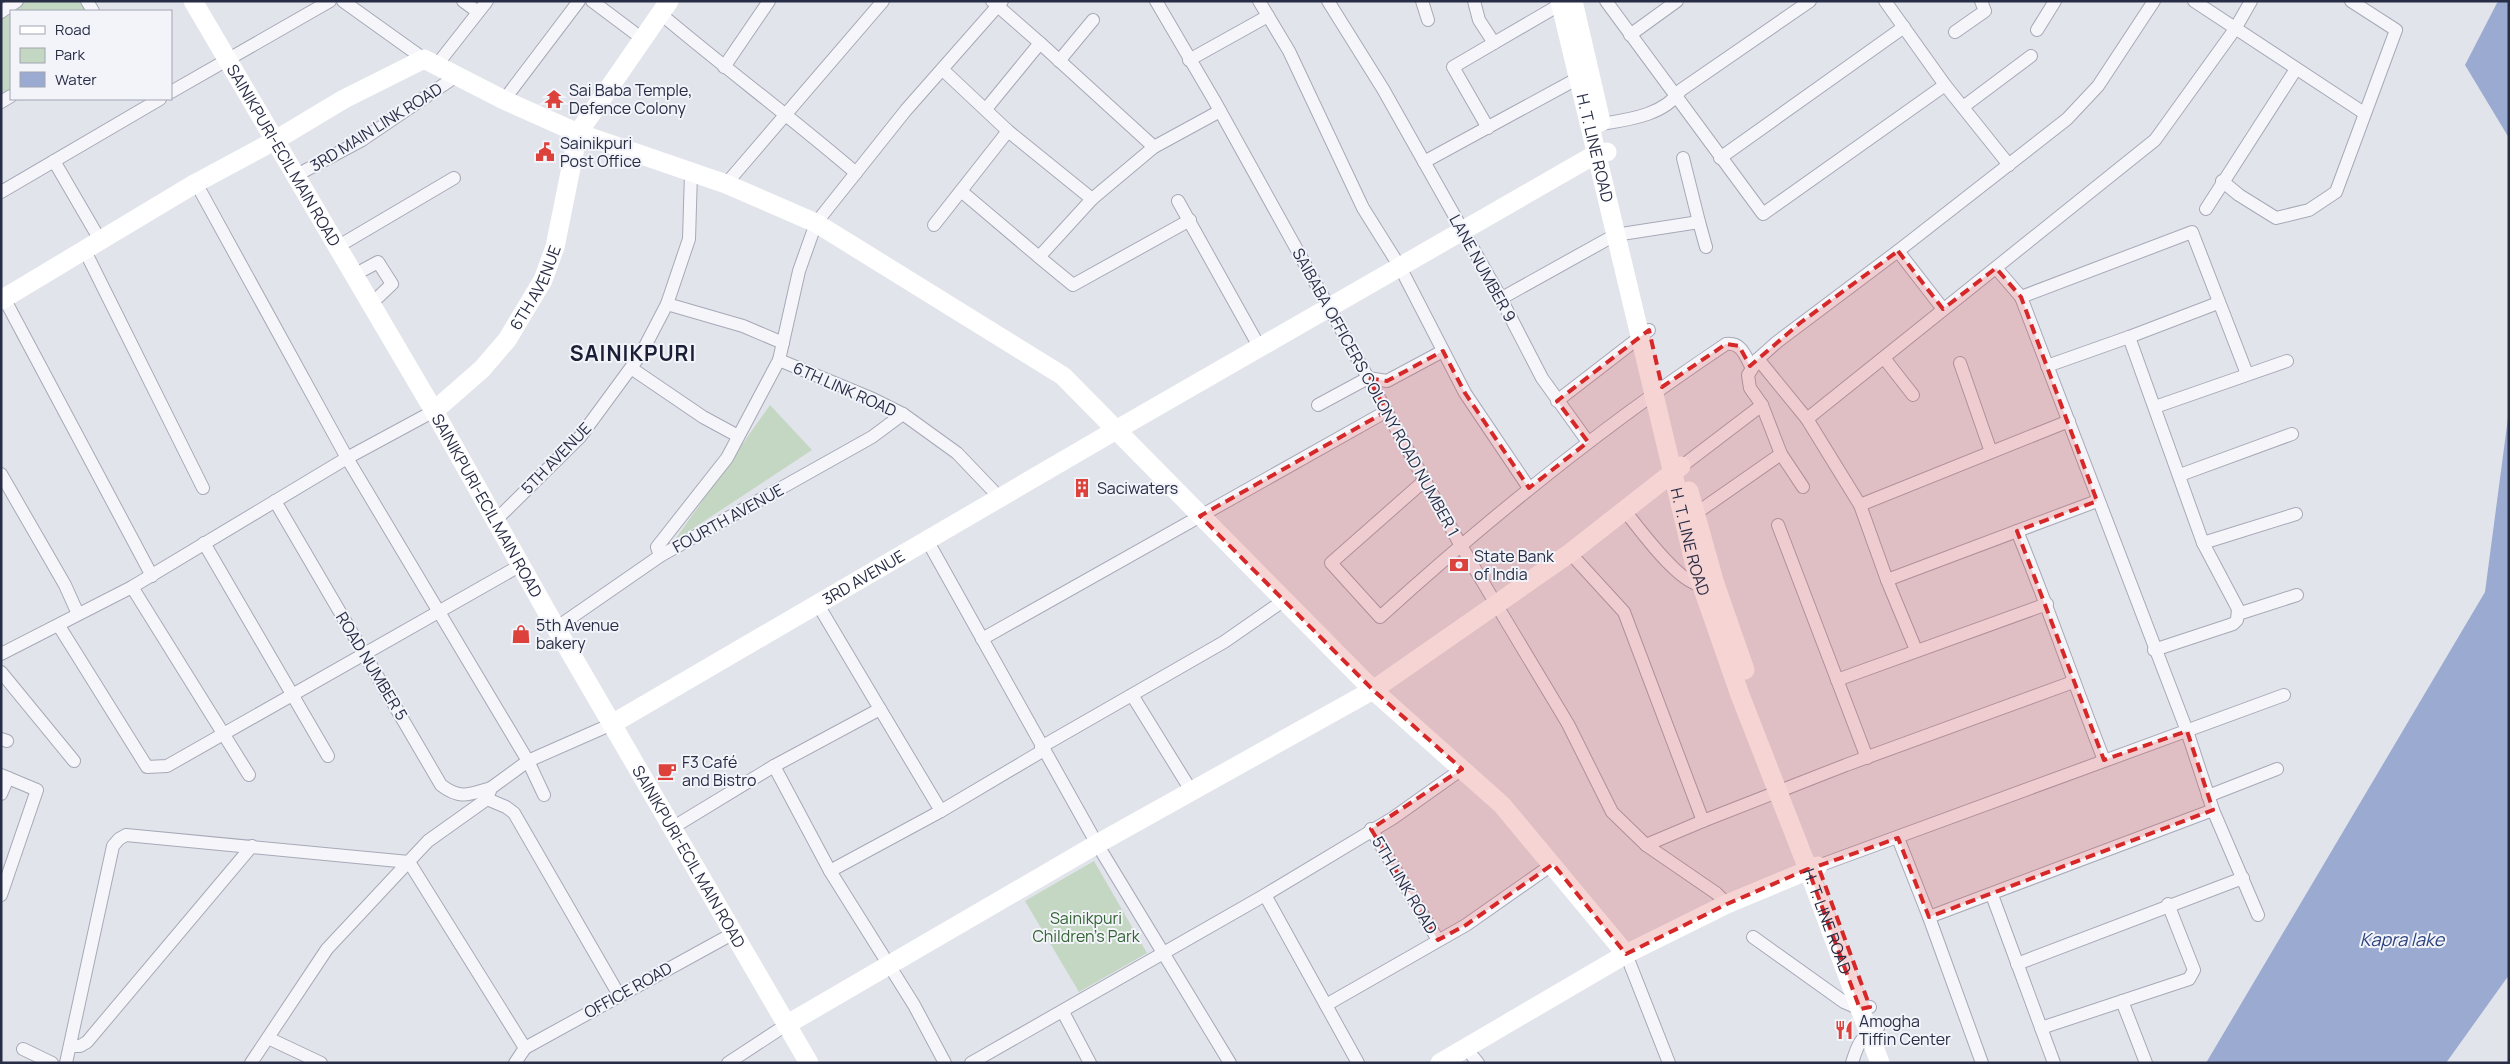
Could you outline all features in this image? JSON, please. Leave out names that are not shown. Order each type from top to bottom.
[{"type":"street","points":[[1,12],[18,1]]},
{"type":"street","name":"SAINIKPURI-ECIL MAIN ROAD","points":[[193,1],[227,62],[434,412],[732,934],[809,1063]]},
{"type":"street","points":[[172,91],[227,62],[330,1]]},
{"type":"street","points":[[343,1],[430,62],[504,100],[578,133],[726,184],[816,223],[1063,376],[1372,690],[1502,805],[1626,954],[1669,1063]]},
{"type":"street","points":[[463,1],[478,12]]},
{"type":"street","points":[[152,576],[3,299],[196,183],[274,141],[344,99],[430,62],[478,12],[486,1]]},
{"type":"street","points":[[504,100],[579,1]]},
{"type":"street","points":[[592,1],[644,40]]},
{"type":"street","points":[[724,67],[769,1]]},
{"type":"street","points":[[726,184],[883,1]]},
{"type":"street","name":"SAIBABA OFFICERS COLONY ROAD NUMBER 1","points":[[1156,1],[1220,111],[1424,481],[1568,724],[1612,812],[1646,846],[1716,893],[1727,904]]},
{"type":"street","points":[[1258,1],[1289,51],[1362,208],[1400,267],[1465,394],[1529,488]]},
{"type":"street","name":"LANE NUMBER 9","points":[[1328,1],[1383,89],[1464,232],[1542,378],[1588,442]]},
{"type":"street","points":[[1422,1],[1428,20]]},
{"type":"street","points":[[1474,1],[1479,20],[1494,43]]},
{"type":"street","points":[[1606,1],[1763,214],[1945,85]]},
{"type":"street","points":[[1630,34],[1677,1]]},
{"type":"street","points":[[1595,125],[1650,114],[1676,97],[1680,90],[1810,1]]},
{"type":"street","points":[[1885,1],[1945,85],[2009,165]]},
{"type":"street","points":[[1955,32],[1985,11],[1982,1]]},
{"type":"street","points":[[2037,30],[2055,1]]},
{"type":"street","points":[[1803,487],[1781,454],[1762,406],[1750,388],[1748,375],[1755,364],[1800,323],[1898,251],[2067,119],[2098,86],[2154,1]]},
{"type":"street","points":[[2194,1],[2364,113]]},
{"type":"street","points":[[1807,419],[2155,140],[2235,29],[2251,1]]},
{"type":"street","points":[[2222,181],[2239,195],[2276,218],[2309,210],[2336,192],[2396,30],[2351,1]]},
{"type":"street","points":[[1488,128],[1453,67],[1565,2]]},
{"type":"street","name":"H. T. LINE ROAD","points":[[1565,2],[1584,75],[1657,390],[1708,585],[1873,1030],[1880,1063]]},
{"type":"street","points":[[660,556],[658,548],[666,534],[727,458],[779,360],[799,271],[816,223],[997,3],[1154,147]]},
{"type":"street","points":[[578,133],[665,8],[724,67],[786,114],[856,173]]},
{"type":"street","points":[[1189,60],[1268,16]]},
{"type":"street","points":[[1059,61],[1093,20]]},
{"type":"street","points":[[1720,158],[1904,27]]},
{"type":"street","points":[[986,109],[1040,43]]},
{"type":"street","points":[[1962,107],[2031,56]]},
{"type":"street","points":[[2206,209],[2222,181],[2296,69]]},
{"type":"street","points":[[943,70],[1008,131],[1092,199]]},
{"type":"street","points":[[1424,162],[1584,75]]},
{"type":"street","name":"3RD MAIN LINK ROAD","points":[[295,176],[362,140],[456,77]]},
{"type":"street","points":[[1,192],[54,161],[144,102]]},
{"type":"street","points":[[1038,258],[1092,199],[1154,147],[1220,111]]},
{"type":"street","points":[[934,225],[1008,131]]},
{"type":"street","name":"6TH AVENUE","points":[[434,412],[482,369],[507,340],[543,280],[555,246],[578,133]]},
{"type":"street","name":"3RD AVENUE","points":[[612,724],[817,603],[1001,499],[1329,307],[1601,153]]},
{"type":"street","points":[[1683,158],[1706,247]]},
{"type":"street","points":[[54,161],[203,488]]},
{"type":"street","name":"5TH AVENUE","points":[[496,520],[580,436],[641,354],[667,304],[689,238],[691,173]]},
{"type":"street","points":[[337,247],[454,178]]},
{"type":"street","points":[[196,183],[347,458],[528,761],[544,794]]},
{"type":"street","points":[[961,191],[1072,285],[1190,220]]},
{"type":"street","points":[[1178,201],[1260,348]]},
{"type":"street","points":[[1500,299],[1620,234],[1699,222]]},
{"type":"street","points":[[2021,297],[2192,232],[2247,374]]},
{"type":"street","points":[[1898,251],[1943,309]]},
{"type":"street","points":[[354,275],[378,262],[392,284],[371,304]]},
{"type":"street","points":[[1996,268],[2021,297],[2069,421],[2097,501],[2187,731],[2213,810],[2258,915]]},
{"type":"street","points":[[2047,366],[2218,303]]},
{"type":"street","points":[[667,304],[744,326],[783,344]]},
{"type":"street","points":[[1557,401],[1644,333]]},
{"type":"street","points":[[2129,337],[2203,543],[2237,605],[2238,614],[2233,624],[2154,650]]},
{"type":"street","points":[[1424,481],[1331,563],[1380,617],[1460,544],[1588,442],[1657,390],[1726,344],[1733,343],[1739,346],[1807,419],[1860,505],[1887,580],[1916,650]]},
{"type":"street","points":[[1318,405],[1368,378],[1387,381],[1443,351]]},
{"type":"street","points":[[1884,358],[1913,395]]},
{"type":"street","name":"6TH LINK ROAD","points":[[779,360],[873,399],[903,414],[957,453],[1001,499]]},
{"type":"street","points":[[2155,407],[2286,361]]},
{"type":"street","points":[[1960,363],[1991,452]]},
{"type":"street","points":[[631,368],[703,417],[738,436]]},
{"type":"street","points":[[728,1063],[786,1025],[889,964],[1097,844],[1372,690],[1570,553],[1677,469],[1762,406]]},
{"type":"street","points":[[982,639],[1387,411]]},
{"type":"street","points":[[1,654],[27,639],[59,626],[78,614],[132,588],[347,458],[434,412]]},
{"type":"street","name":"FOURTH AVENUE","points":[[556,628],[660,556],[872,436],[903,414]]},
{"type":"street","points":[[1860,505],[2069,421]]},
{"type":"street","points":[[2180,475],[2292,434]]},
{"type":"street","points":[[1695,514],[1781,454]]},
{"type":"street","name":"H. T. LINE ROAD","points":[[1677,469],[1695,514],[1708,585]]},
{"type":"street","points":[[1,474],[65,585],[78,614]]},
{"type":"street","points":[[1887,580],[2097,501]]},
{"type":"street","name":"ROAD NUMBER 5","points":[[275,502],[442,785],[453,794],[489,794]]},
{"type":"street","points":[[1625,511],[1682,576],[1708,585]]},
{"type":"street","points":[[2203,543],[2296,514]]},
{"type":"street","points":[[1778,525],[1867,758]]},
{"type":"street","points":[[2017,531],[2047,604],[2073,682],[2104,760]]},
{"type":"street","points":[[927,540],[1097,844],[1230,1063]]},
{"type":"street","points":[[204,543],[328,756]]},
{"type":"street","points":[[1570,553],[1624,612],[1703,822]]},
{"type":"street","points":[[59,626],[147,767],[167,766],[364,652],[521,565]]},
{"type":"street","points":[[132,588],[249,775]]},
{"type":"street","points":[[2238,614],[2297,595]]},
{"type":"street","points":[[830,871],[941,811],[1132,695],[1224,642],[1283,601]]},
{"type":"street","points":[[817,603],[941,811]]},
{"type":"street","points":[[1837,680],[2047,604]]},
{"type":"street","points":[[1,672],[74,761]]},
{"type":"street","points":[[1646,846],[1783,790],[2073,682]]},
{"type":"street","points":[[1132,695],[1192,792]]},
{"type":"street","points":[[1440,1063],[1626,954],[1727,904],[1813,868],[2284,695]]},
{"type":"street","points":[[672,828],[774,766],[880,709]]},
{"type":"street","points":[[251,1063],[327,949],[428,841],[528,761],[612,724]]},
{"type":"street","points":[[774,766],[830,871],[889,964],[945,1063]]},
{"type":"street","points":[[971,1063],[1265,895],[1394,818],[1462,769]]},
{"type":"street","points":[[2208,796],[2277,769]]},
{"type":"street","points":[[1,794],[5,776],[37,790],[1,894]]},
{"type":"street","points":[[489,794],[514,813],[619,994]]},
{"type":"street","points":[[1929,917],[1992,895],[2213,810]]},
{"type":"street","name":"5TH LINK ROAD","points":[[1371,830],[1438,940]]},
{"type":"street","points":[[66,1063],[113,846],[126,835],[409,862]]},
{"type":"street","points":[[1898,838],[1982,1063]]},
{"type":"street","points":[[71,1046],[80,1046],[87,1042],[252,846]]},
{"type":"street","points":[[409,862],[525,1048],[515,1063]]},
{"type":"street","points":[[1326,1005],[1466,925],[1553,864]]},
{"type":"street","points":[[2017,964],[2168,904],[2243,878]]},
{"type":"street","points":[[1265,895],[1358,1063]]},
{"type":"street","points":[[1992,895],[2054,1063]]},
{"type":"street","points":[[2041,1028],[2189,979],[2194,970],[2168,904]]},
{"type":"street","name":"OFFICE ROAD","points":[[525,1048],[619,994],[732,934]]},
{"type":"street","points":[[1753,937],[1823,989],[1844,1002],[1865,1008]]},
{"type":"street","points":[[2122,1001],[2146,1063]]},
{"type":"street","points":[[1062,1012],[1090,1063]]},
{"type":"street","points":[[1852,1063],[1862,1039],[1873,1030]]},
{"type":"street","name":"H. T. LINE ROAD","points":[[1873,1030],[1892,1063]]},
{"type":"street","points":[[268,1038],[321,1063]]},
{"type":"street","points":[[1466,1048],[1478,1063]]},
{"type":"street","points":[[23,1049],[52,1063]]},
{"type":"highlighted area","points":[[1898,251],[1943,309],[1996,268],[2021,297],[2097,501],[2017,531],[2104,760],[2187,731],[2213,810],[1929,917],[1898,838],[1818,866],[1870,1007],[1860,1009],[1808,869],[1727,904],[1626,954],[1553,864],[1466,925],[1438,940],[1371,829],[1462,769],[1373,690],[1200,516],[1387,411],[1368,378],[1387,381],[1443,351],[1465,393],[1529,488],[1588,442],[1557,401],[1649,330],[1662,387],[1726,344],[1739,346],[1750,366],[1800,323]]},
{"type":"green space","points":[[17,1],[87,1],[92,10],[10,10],[10,96],[1,101],[1,12]]},
{"type":"green space","points":[[770,405],[812,450],[674,541]]},
{"type":"green space","name":"Sainikpuri Children's Park","points":[[1094,861],[1147,953],[1079,992],[1025,901]]},
{"type":"water","points":[[2498,1],[2509,1],[2509,138],[2465,65]]},
{"type":"water","name":"Kapra lake","points":[[2508,418],[2509,975],[2446,1063],[2206,1063],[2485,592]]},
{"type":"place","name":"Sai Baba Temple, Defence Colony","points":[[554,99]]},
{"type":"place","name":"Sainikpuri Post Office","points":[[545,152]]},
{"type":"place","name":"Saciwaters","points":[[1082,488]]},
{"type":"place","name":"State Bank of India","points":[[1459,565]]},
{"type":"place","name":"5th Avenue bakery","points":[[521,634]]},
{"type":"place","name":"F3 Café and Bistro","points":[[667,771]]},
{"type":"place","name":"Amogha Tiffin Center","points":[[1844,1030]]},
{"type":"district","name":"SAINIKPURI","points":[[633,354]]}]
